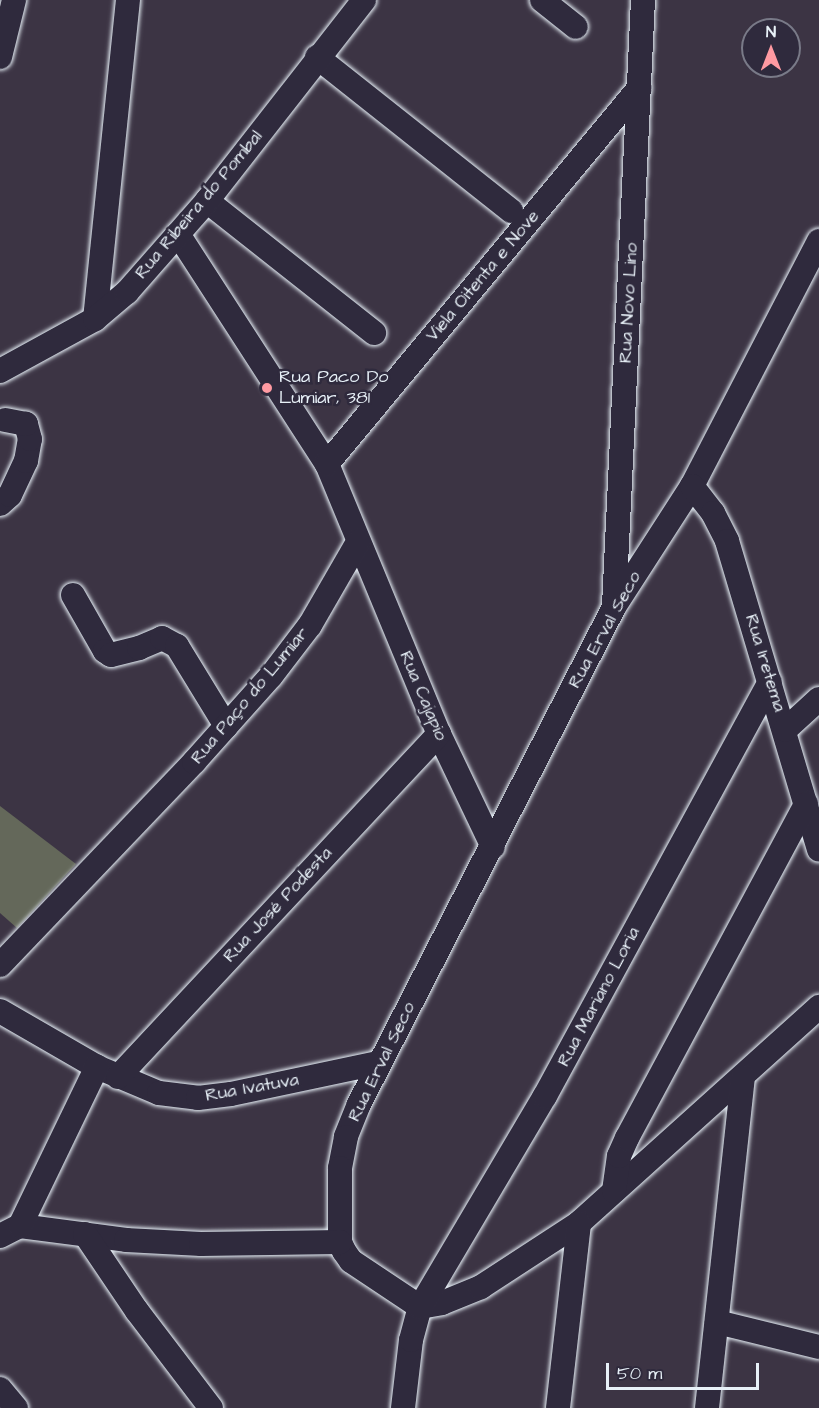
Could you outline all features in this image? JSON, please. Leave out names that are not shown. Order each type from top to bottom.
[{"type":"street","points":[[0,57],[14,0]]},
{"type":"street","points":[[95,319],[128,0]]},
{"type":"street","name":"Rua Ribeira do Pombal","points":[[0,371],[95,319],[126,292],[207,201],[317,57],[364,0]]},
{"type":"street","points":[[542,0],[576,27]]},
{"type":"street","name":"Rua Novo Lino","points":[[614,607],[643,0]]},
{"type":"street","points":[[317,57],[511,211]]},
{"type":"street","name":"Viela Oitenta e Nove","points":[[327,464],[639,88]]},
{"type":"street","points":[[207,201],[374,333]]},
{"type":"street","points":[[178,234],[327,464],[358,542]]},
{"type":"street","name":"Rua Erval Seco","points":[[340,1242],[340,1168],[346,1137],[378,1063],[493,847],[614,607],[692,486],[819,241]]},
{"type":"street","points":[[0,504],[10,495],[26,461],[30,439],[26,424],[5,420]]},
{"type":"street","name":"Rua Iretema","points":[[692,486],[713,513],[727,541],[819,850]]},
{"type":"street","name":"Rua Paço do Lumiar","points":[[0,965],[271,676],[310,625],[358,542]]},
{"type":"street","name":"Rua Cajapio","points":[[358,542],[439,734],[493,847]]},
{"type":"street","points":[[73,595],[105,651],[111,655],[139,648],[162,638],[177,646],[226,726]]},
{"type":"street","name":"Rua Mariano Loria","points":[[403,1408],[411,1340],[420,1307],[546,1096],[770,681]]},
{"type":"street","points":[[785,730],[819,699]]},
{"type":"street","name":"Rua José Podesta","points":[[10,1231],[107,1072],[439,734]]},
{"type":"street","points":[[614,1191],[619,1156],[627,1138],[806,804]]},
{"type":"street","points":[[10,1231],[85,1234],[126,1240],[201,1244],[340,1242],[351,1261],[420,1307],[442,1302],[481,1287],[579,1223],[819,1007]]},
{"type":"street","name":"Rua Ivatuva","points":[[0,1011],[107,1072],[159,1093],[198,1098],[231,1094],[378,1063]]},
{"type":"street","points":[[707,1408],[743,1077]]},
{"type":"street","points":[[558,1408],[579,1223]]},
{"type":"street","points":[[85,1234],[137,1311],[211,1408]]},
{"type":"street","points":[[717,1322],[819,1347]]},
{"type":"street","points":[[0,1389],[16,1408]]},
{"type":"green space","points":[[0,806],[76,864],[17,928],[0,913]]},
{"type":"place","name":"Rua Paco Do Lumiar, 381","points":[[267,388]]}]
